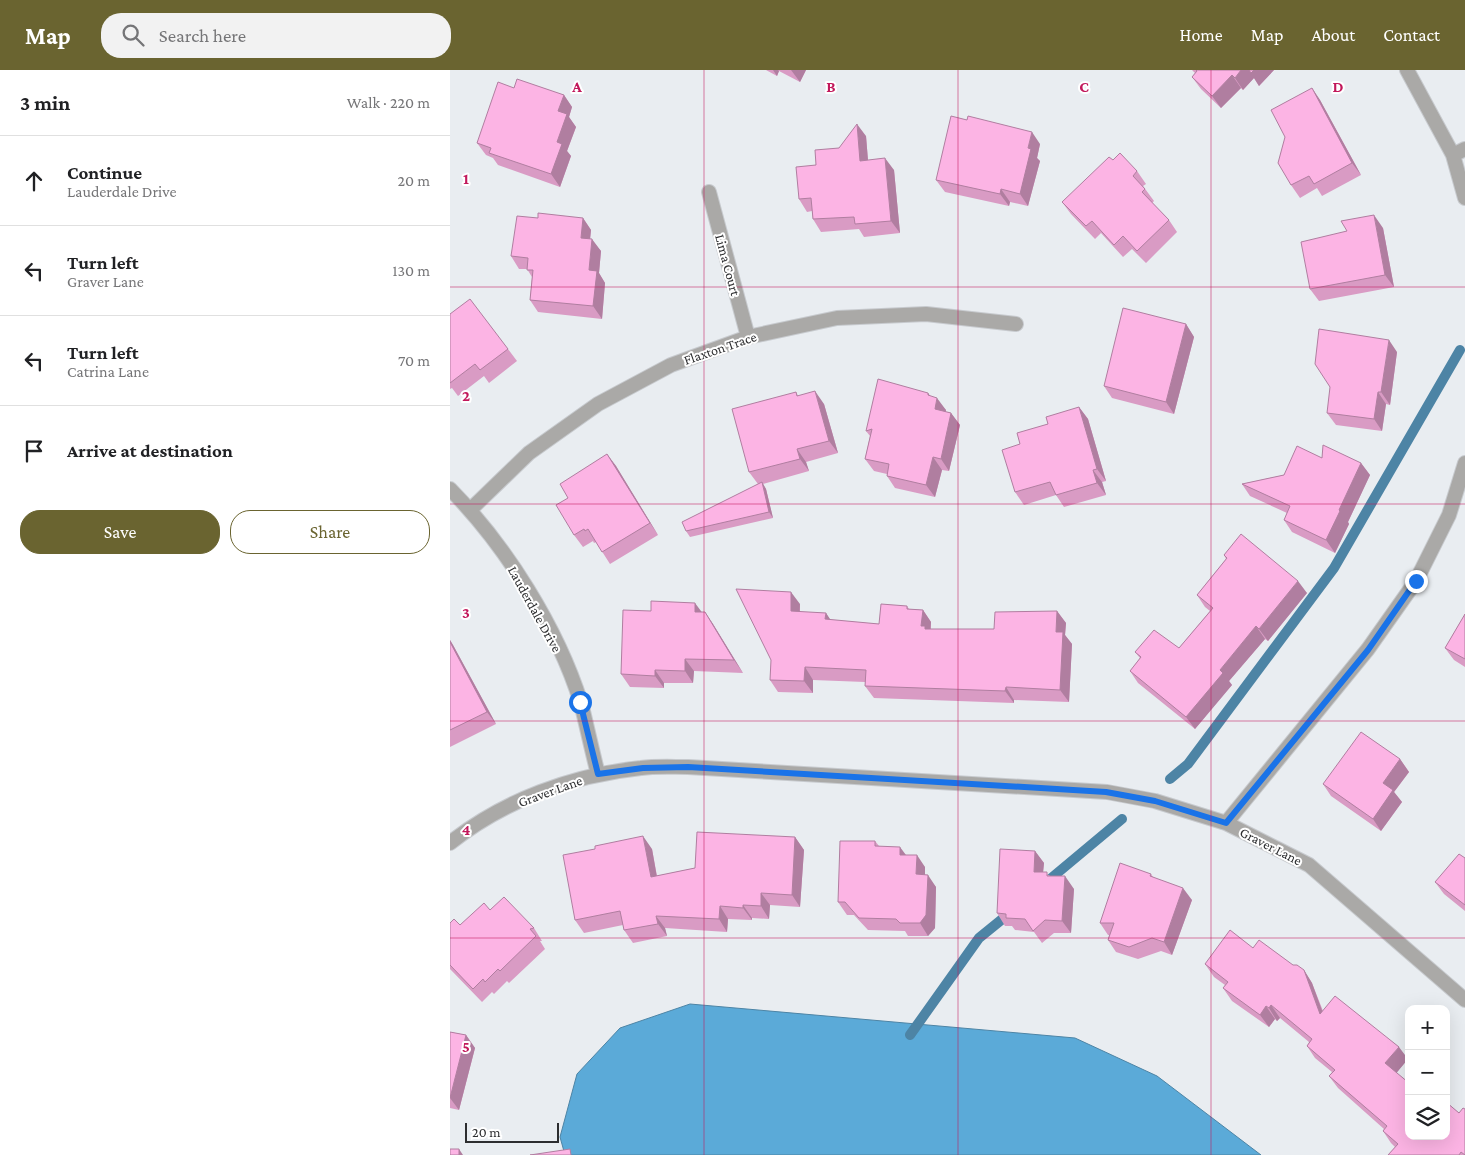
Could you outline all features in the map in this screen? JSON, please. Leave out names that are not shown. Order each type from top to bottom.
[{"type":"street","points":[[1407,70],[1459,152],[1465,198]]},
{"type":"street","name":"Lima Court","points":[[709,192],[748,337]]},
{"type":"street","name":"Flaxton Trace","points":[[470,510],[529,453],[598,404],[671,365],[748,337],[837,318],[926,314],[1016,324]]},
{"type":"street","points":[[1226,823],[1368,650],[1416,581],[1449,515],[1465,463]]},
{"type":"street","name":"Lauderdale Drive","points":[[450,490],[470,510],[515,569],[552,634],[580,702],[598,774]]},
{"type":"street","name":"Graver Lane","points":[[450,843],[468,828],[530,795],[598,774],[643,768],[688,767],[1106,792],[1155,801],[1226,823],[1309,865],[1465,1000]]},
{"type":"water","points":[[690,1004],[1075,1038],[1157,1076],[1261,1155],[565,1155],[560,1137],[577,1074],[620,1028]]},
{"type":"building","points":[[1196,70],[1241,70],[1235,78],[1232,75],[1212,96],[1192,77]]},
{"type":"building","points":[[517,79],[564,95],[558,111],[567,114],[557,142],[562,144],[551,174],[489,153],[491,148],[477,143],[498,82],[514,88]]},
{"type":"building","points":[[1312,88],[1352,163],[1314,184],[1309,176],[1291,185],[1278,163],[1285,137],[1271,110]]},
{"type":"building","points":[[951,116],[967,120],[968,116],[1032,132],[1028,148],[1031,149],[1020,194],[1001,189],[1000,194],[936,180]]},
{"type":"building","points":[[857,124],[860,161],[885,158],[891,221],[855,224],[854,217],[813,219],[811,198],[799,199],[796,167],[816,165],[815,150],[839,148]]},
{"type":"building","points":[[1120,153],[1137,171],[1133,176],[1145,189],[1142,192],[1169,220],[1137,251],[1123,236],[1114,245],[1092,221],[1086,226],[1062,202],[1109,157],[1113,160]]},
{"type":"building","points":[[538,213],[583,218],[581,238],[592,239],[589,270],[597,271],[593,306],[530,300],[533,270],[527,270],[528,258],[511,256],[517,216],[538,218]]},
{"type":"building","points":[[1374,215],[1385,275],[1310,289],[1301,242],[1347,231],[1341,221]]},
{"type":"building","points":[[470,299],[508,349],[480,370],[475,364],[450,383],[450,314]]},
{"type":"building","points":[[1123,308],[1186,324],[1166,402],[1104,386]]},
{"type":"building","points":[[1319,329],[1389,340],[1381,392],[1378,392],[1374,419],[1327,413],[1330,387],[1315,364]]},
{"type":"building","points":[[878,379],[928,393],[928,395],[937,398],[935,409],[951,413],[941,459],[933,457],[926,485],[887,476],[889,464],[865,459],[872,429],[866,431]]},
{"type":"building","points":[[815,391],[829,441],[797,449],[800,459],[749,472],[732,409],[796,392],[797,396]]},
{"type":"building","points":[[1079,407],[1097,469],[1093,470],[1097,483],[1056,495],[1050,482],[1015,492],[1002,450],[1020,444],[1017,433],[1048,424],[1046,417]]},
{"type":"building","points":[[1323,445],[1361,463],[1326,540],[1284,520],[1290,506],[1242,484],[1284,475],[1297,446],[1322,458]]},
{"type":"building","points":[[607,454],[650,523],[602,552],[588,529],[585,531],[584,529],[574,535],[556,505],[568,498],[560,484]]},
{"type":"building","points":[[762,482],[769,512],[686,531],[682,522]]},
{"type":"building","points":[[1241,534],[1298,581],[1259,629],[1256,626],[1220,670],[1223,673],[1186,717],[1130,671],[1141,657],[1135,652],[1154,630],[1179,648],[1213,608],[1197,595],[1227,558],[1224,555]]},
{"type":"building","points":[[736,589],[791,592],[791,611],[826,613],[825,619],[879,624],[881,604],[907,606],[907,609],[923,610],[921,626],[925,626],[925,629],[994,629],[995,612],[1057,611],[1056,632],[1063,632],[1060,690],[1006,687],[1005,691],[865,686],[866,670],[805,667],[804,681],[770,680],[771,660]]},
{"type":"building","points":[[651,601],[695,603],[695,612],[705,612],[734,660],[685,659],[685,671],[655,670],[655,676],[621,674],[623,610],[651,611]]},
{"type":"building","points":[[1465,614],[1465,659],[1445,648]]},
{"type":"building","points":[[450,642],[487,712],[450,730]]},
{"type":"building","points":[[1361,732],[1400,759],[1383,783],[1393,790],[1373,819],[1323,784]]},
{"type":"building","points":[[697,832],[795,837],[792,895],[761,893],[761,906],[743,905],[743,908],[720,906],[719,919],[656,916],[658,924],[624,930],[620,911],[575,920],[563,855],[595,849],[595,846],[643,836],[651,877],[695,868]]},
{"type":"building","points":[[840,841],[875,841],[875,846],[900,847],[900,855],[917,855],[916,874],[928,875],[926,915],[920,923],[900,923],[896,919],[859,918],[845,902],[838,902]]},
{"type":"building","points":[[1000,849],[1035,851],[1034,872],[1047,872],[1047,876],[1065,876],[1062,921],[1045,920],[1033,931],[1025,919],[1006,918],[1006,914],[997,913]]},
{"type":"building","points":[[1459,854],[1465,858],[1465,905],[1435,882]]},
{"type":"building","points":[[1120,863],[1183,888],[1164,942],[1152,938],[1129,947],[1108,940],[1114,923],[1100,923]]},
{"type":"building","points":[[504,897],[534,928],[530,929],[536,936],[500,971],[498,969],[485,982],[483,979],[473,989],[450,965],[450,923],[454,919],[460,925],[484,903],[490,910]]},
{"type":"building","points":[[1230,930],[1253,948],[1259,940],[1293,965],[1297,965],[1304,970],[1320,1014],[1335,996],[1399,1047],[1385,1063],[1405,1080],[1405,1140],[1450,1140],[1450,1105],[1459,1113],[1463,1108],[1465,1109],[1465,1155],[1461,1152],[1459,1155],[1388,1155],[1398,1144],[1383,1131],[1387,1126],[1329,1076],[1335,1070],[1307,1046],[1312,1039],[1271,1005],[1269,1008],[1266,1006],[1260,1015],[1223,988],[1228,982],[1205,964]]},
{"type":"building","points":[[450,1032],[466,1035],[450,1098]]},
{"type":"building","points":[[450,1149],[459,1149],[459,1155],[450,1155]]},
{"type":"building","points":[[570,1149],[571,1155],[530,1155]]},
{"type":"waterway","points":[[1170,779],[1188,764],[1334,568],[1460,350]]},
{"type":"waterway","points":[[1043,885],[1122,819]]},
{"type":"waterway","points":[[910,1035],[979,938],[1011,912]]},
{"type":"route","points":[[580,702],[598,774],[643,768],[688,767],[1106,792],[1155,801],[1226,823],[1368,650],[1416,581]]}]
